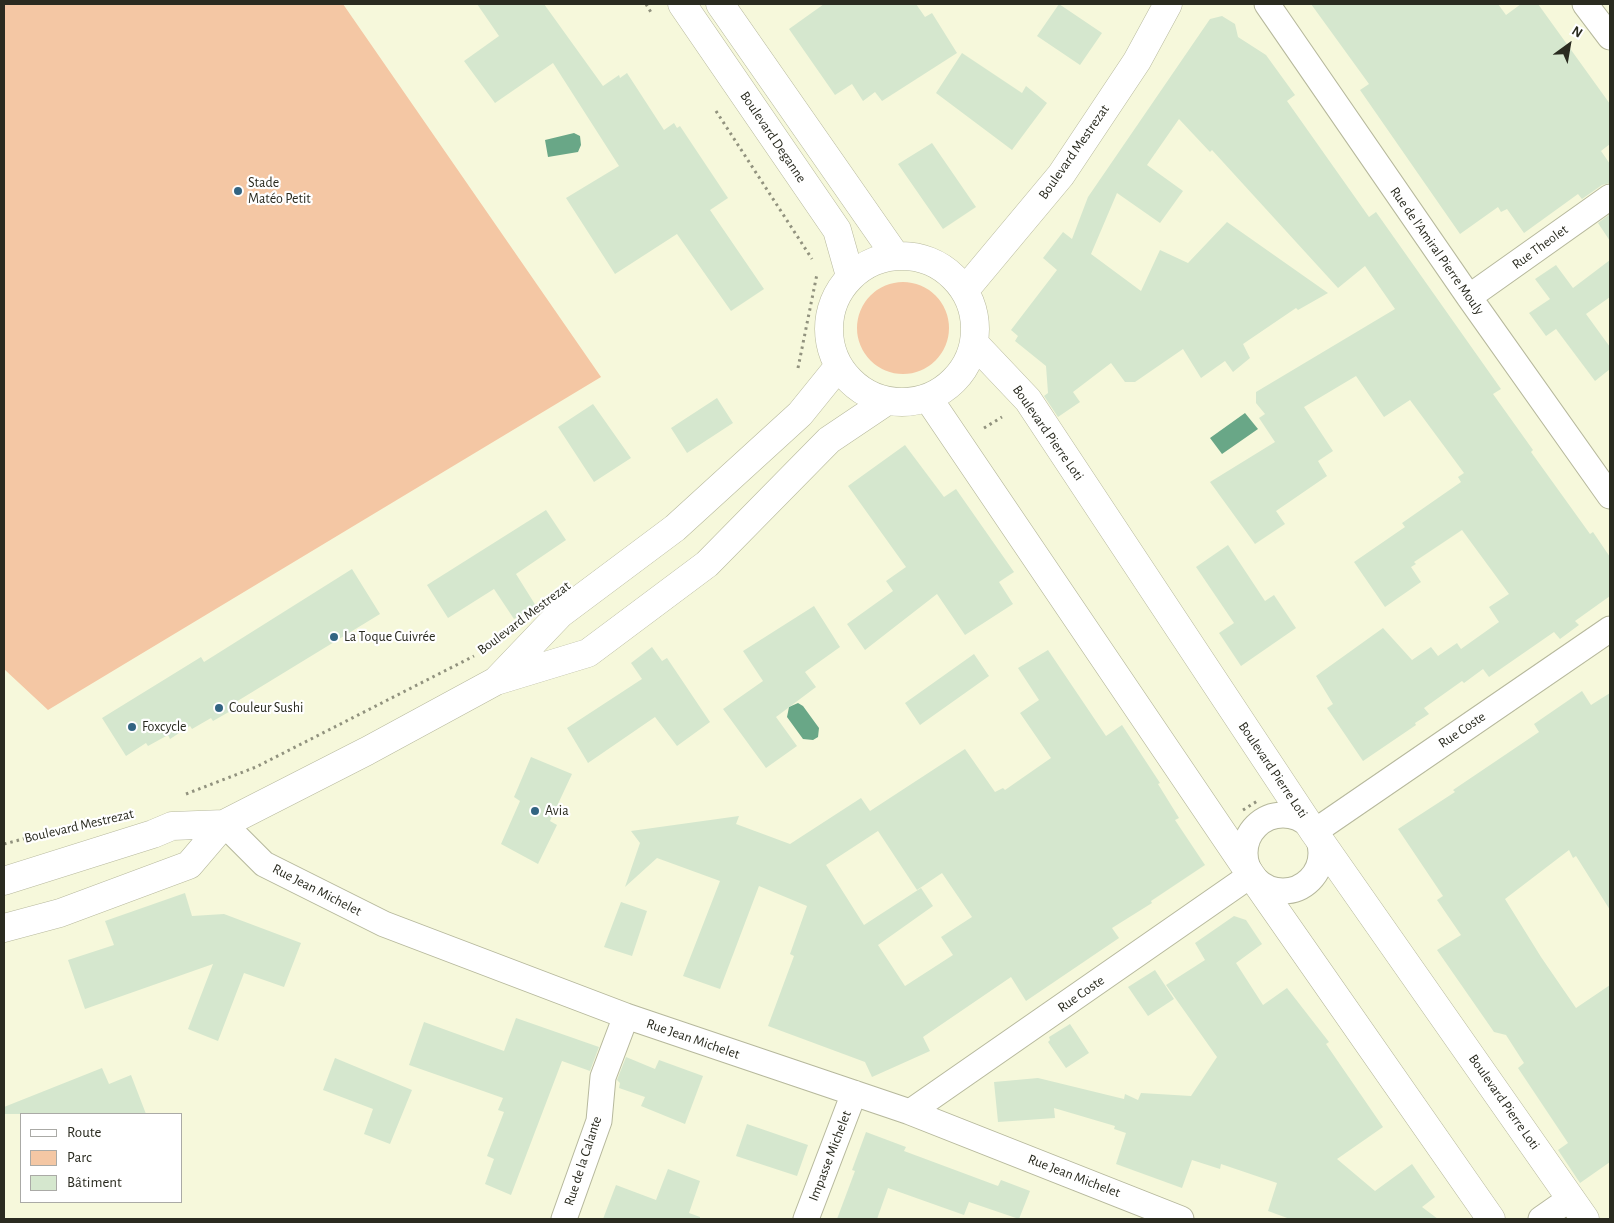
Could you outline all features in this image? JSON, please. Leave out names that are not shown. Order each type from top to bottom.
[{"type":"street","name":"Boulevard Deganne","points":[[682,4],[837,230],[843,285]]},
{"type":"street","points":[[720,4],[895,255]]},
{"type":"street","name":"Boulevard Mestrezat","points":[[965,290],[1061,175],[1138,61],[1168,4]]},
{"type":"street","name":"Rue de l'Amiral Pierre Mouly","points":[[1267,4],[1469,297],[1610,496]]},
{"type":"street","points":[[1585,4],[1610,37]]},
{"type":"street","name":"Rue Theolet","points":[[1469,297],[1610,197]]},
{"type":"street","points":[[895,255],[915,256],[934,263],[951,275],[965,290],[976,324],[974,343],[966,366],[950,385],[928,398],[908,402],[887,401],[868,394],[851,382],[838,367],[831,349],[828,331],[830,312],[843,285],[870,262],[895,255]]},
{"type":"street","name":"Boulevard Pierre Loti","points":[[974,343],[1028,400],[1314,832],[1578,1209],[1541,1219]]},
{"type":"street","name":"Boulevard Mestrezat","points":[[496,681],[560,614],[675,528],[800,414],[838,367]]},
{"type":"street","points":[[928,398],[1252,875],[1491,1219]]},
{"type":"street","name":"Boulevard Mestrezat","points":[[4,928],[60,913],[189,865],[224,824],[368,751],[496,681],[588,653],[707,564],[829,440],[887,401]]},
{"type":"street","name":"Rue Coste","points":[[1314,832],[1610,629]]},
{"type":"street","points":[[1280,816],[1293,817],[1305,823],[1314,832],[1321,854],[1319,866],[1313,876],[1304,884],[1294,890],[1282,891],[1260,883],[1252,875],[1246,863],[1245,850],[1248,837],[1262,822],[1280,816]]},
{"type":"street","name":"Boulevard Mestrezat","points":[[4,881],[154,834],[172,826],[224,824]]},
{"type":"street","name":"Rue Jean Michelet","points":[[224,824],[264,864],[384,924],[626,1016],[910,1112],[1181,1219]]},
{"type":"street","name":"Rue Coste","points":[[910,1112],[1252,875]]},
{"type":"street","name":"Rue de la Calante","points":[[564,1219],[599,1121],[603,1077],[626,1016]]},
{"type":"street","name":"Impasse Michelet","points":[[806,1219],[854,1093]]},
{"type":"path","points":[[646,4],[656,20]]},
{"type":"path","points":[[710,102],[814,261]]},
{"type":"path","points":[[797,371],[819,268],[843,285]]},
{"type":"path","points":[[959,444],[1028,400]]},
{"type":"path","name":"Boulevard Mestrezat","points":[[178,797],[256,767],[479,653]]},
{"type":"path","points":[[1218,825],[1283,786]]},
{"type":"path","name":"Boulevard Mestrezat","points":[[4,844],[67,828]]},
{"type":"green space","name":"Stade Matéo Petit","points":[[4,4],[343,4],[601,377],[48,710],[4,669]]},
{"type":"green space","points":[[903,282],[921,286],[935,296],[945,310],[949,328],[945,346],[935,360],[921,370],[903,374],[885,370],[871,360],[861,346],[857,328],[861,310],[871,296],[885,286]]},
{"type":"shaded area","points":[[574,133],[580,136],[581,145],[578,152],[548,157],[545,140]]},
{"type":"shaded area","points":[[1245,413],[1258,429],[1222,454],[1210,438]]},
{"type":"shaded area","points":[[798,703],[803,706],[819,728],[818,737],[813,740],[803,739],[787,717],[789,707]]},
{"type":"building","points":[[477,4],[544,4],[603,86],[619,75],[620,78],[627,73],[664,130],[674,123],[677,128],[680,126],[728,198],[710,210],[764,289],[731,311],[677,234],[615,274],[566,198],[619,166],[553,63],[495,103],[464,61],[499,36]]},
{"type":"building","points":[[824,4],[916,4],[925,17],[932,13],[957,53],[882,101],[875,92],[863,101],[852,84],[835,95],[789,29]]},
{"type":"building","points":[[1059,4],[1102,33],[1080,65],[1037,36]]},
{"type":"building","points":[[1311,4],[1498,4],[1506,15],[1521,4],[1538,4],[1610,104],[1610,144],[1601,151],[1610,164],[1610,183],[1602,185],[1582,199],[1578,194],[1524,233],[1507,209],[1501,212],[1498,207],[1460,234],[1360,90],[1369,84]]},
{"type":"building","points":[[1222,16],[1235,24],[1238,37],[1266,55],[1295,95],[1287,101],[1369,217],[1376,212],[1501,389],[1493,394],[1533,450],[1531,452],[1590,534],[1593,532],[1610,557],[1610,596],[1575,621],[1579,625],[1560,639],[1554,632],[1489,677],[1483,669],[1464,683],[1462,681],[1424,708],[1429,714],[1415,723],[1416,725],[1363,761],[1327,708],[1333,704],[1316,676],[1383,628],[1412,660],[1431,647],[1438,656],[1457,643],[1461,649],[1499,622],[1489,607],[1509,594],[1462,530],[1414,562],[1416,564],[1411,567],[1421,582],[1385,607],[1354,562],[1405,527],[1402,523],[1461,482],[1458,477],[1464,473],[1410,400],[1384,417],[1356,376],[1304,407],[1333,451],[1318,461],[1327,476],[1276,511],[1285,524],[1255,544],[1210,482],[1275,442],[1259,418],[1265,414],[1256,403],[1256,392],[1395,309],[1365,266],[1338,288],[1212,150],[1210,152],[1179,119],[1147,165],[1183,191],[1160,223],[1117,193],[1091,254],[1141,291],[1160,250],[1188,263],[1227,222],[1328,293],[1298,310],[1296,308],[1243,344],[1250,358],[1233,372],[1225,361],[1201,378],[1183,349],[1135,382],[1125,382],[1111,363],[1073,392],[1080,402],[1058,417],[1044,396],[1048,393],[1046,366],[1015,341],[1018,336],[1011,330],[1057,270],[1043,258],[1063,232],[1072,239],[1088,197],[1210,19]]},
{"type":"building","points":[[962,53],[1022,93],[1026,86],[1047,103],[1012,150],[936,93]]},
{"type":"building","points":[[932,143],[976,207],[943,229],[898,164]]},
{"type":"building","points":[[1610,214],[1610,241],[1598,223]]},
{"type":"building","points":[[1610,260],[1610,297],[1586,314],[1610,347],[1610,369],[1595,381],[1556,329],[1546,336],[1529,313],[1550,299],[1535,279],[1556,265],[1573,288]]},
{"type":"building","points":[[717,398],[733,423],[687,453],[671,428]]},
{"type":"building","points":[[593,404],[631,458],[594,482],[558,427]]},
{"type":"building","points":[[905,445],[944,497],[956,489],[1014,572],[999,582],[1013,604],[965,635],[937,594],[865,650],[847,624],[893,591],[886,581],[906,567],[848,486]]},
{"type":"building","points":[[546,510],[566,540],[516,574],[536,606],[514,619],[494,589],[448,618],[427,585]]},
{"type":"building","points":[[1228,545],[1265,601],[1274,595],[1296,628],[1241,666],[1219,633],[1234,623],[1196,567]]},
{"type":"building","points":[[352,569],[380,614],[231,705],[234,709],[213,721],[211,718],[192,729],[190,726],[170,739],[168,735],[148,746],[146,743],[126,756],[102,718],[201,657],[204,662]]},
{"type":"building","points":[[814,606],[840,647],[805,672],[816,687],[776,717],[797,746],[766,768],[723,709],[763,681],[743,651]]},
{"type":"building","points":[[652,647],[662,661],[667,658],[710,722],[677,746],[655,717],[588,763],[567,728],[642,679],[631,663]]},
{"type":"building","points":[[1048,650],[1106,736],[1122,725],[1160,783],[1158,784],[1179,818],[1175,820],[1205,865],[1151,901],[1152,903],[1112,928],[1119,938],[1026,1001],[1011,977],[923,1037],[930,1051],[872,1077],[865,1062],[768,1026],[794,956],[790,954],[807,906],[759,886],[720,989],[683,976],[720,881],[657,858],[625,887],[640,843],[631,831],[739,816],[736,824],[790,844],[861,798],[870,811],[965,749],[995,792],[1003,788],[1005,790],[1051,758],[1020,713],[1039,700],[1018,668]],"holes":[[[878,831],[917,890],[942,873],[972,917],[941,937],[953,955],[905,986],[878,945],[933,906],[921,888],[864,925],[826,865]]]},
{"type":"building","points":[[974,654],[989,676],[920,725],[905,703]]},
{"type":"building","points":[[1582,691],[1591,705],[1610,693],[1610,910],[1576,856],[1573,858],[1569,850],[1505,899],[1576,1008],[1610,985],[1610,1162],[1580,1183],[1558,1150],[1568,1143],[1518,1068],[1524,1063],[1506,1035],[1494,1032],[1437,950],[1461,935],[1437,900],[1443,896],[1398,829],[1455,792],[1453,790],[1539,732],[1534,724]]},
{"type":"building","name":"Avia","points":[[531,757],[572,774],[550,821],[557,825],[538,864],[501,844],[520,801],[514,797]]},
{"type":"building","points":[[185,893],[192,916],[224,914],[301,943],[284,987],[244,973],[218,1041],[188,1029],[213,964],[85,1009],[68,960],[114,945],[105,921]]},
{"type":"building","points":[[621,902],[647,911],[632,956],[604,947]]},
{"type":"building","points":[[1234,916],[1246,920],[1262,944],[1236,963],[1263,1005],[1287,988],[1329,1042],[1326,1044],[1383,1127],[1337,1159],[1375,1191],[1412,1164],[1435,1197],[1422,1207],[1438,1219],[1290,1219],[1268,1211],[1277,1183],[1221,1164],[1220,1169],[1192,1160],[1182,1188],[1116,1164],[1126,1133],[1114,1129],[1115,1126],[1054,1108],[1055,1118],[998,1122],[994,1082],[1038,1078],[1124,1099],[1125,1094],[1138,1100],[1141,1093],[1191,1096],[1217,1057],[1166,985],[1205,960],[1195,943]]},
{"type":"building","points":[[1155,970],[1174,999],[1148,1016],[1128,987]]},
{"type":"building","points":[[516,1018],[599,1047],[590,1071],[562,1061],[511,1195],[485,1184],[494,1159],[487,1156],[504,1112],[498,1110],[503,1098],[409,1065],[424,1022],[504,1051]]},
{"type":"building","points":[[1070,1024],[1089,1053],[1066,1068],[1048,1042],[1050,1040],[1049,1037]]},
{"type":"building","points":[[626,1057],[655,1069],[659,1060],[703,1076],[685,1124],[641,1106],[645,1097],[619,1088],[620,1083],[617,1080]]},
{"type":"building","points":[[335,1058],[412,1090],[390,1144],[364,1134],[373,1109],[323,1090]]},
{"type":"building","points":[[102,1068],[109,1084],[131,1075],[146,1113],[4,1114],[4,1107]]},
{"type":"building","points":[[747,1124],[808,1145],[797,1176],[736,1156]]},
{"type":"building","points":[[866,1132],[906,1147],[904,1151],[998,1186],[1001,1180],[1030,1191],[1019,1219],[969,1202],[964,1215],[888,1188],[877,1219],[837,1219],[855,1171],[852,1170]]},
{"type":"building","points":[[668,1169],[700,1181],[689,1213],[700,1217],[700,1219],[603,1219],[616,1185],[656,1200]]},
{"type":"place","name":"Stade Matéo Petit","points":[[238,191]]},
{"type":"place","name":"La Toque Cuivrée","points":[[334,637]]},
{"type":"place","name":"Couleur Sushi","points":[[219,708]]},
{"type":"place","name":"Foxcycle","points":[[132,727]]},
{"type":"place","name":"Avia","points":[[535,811]]}]
